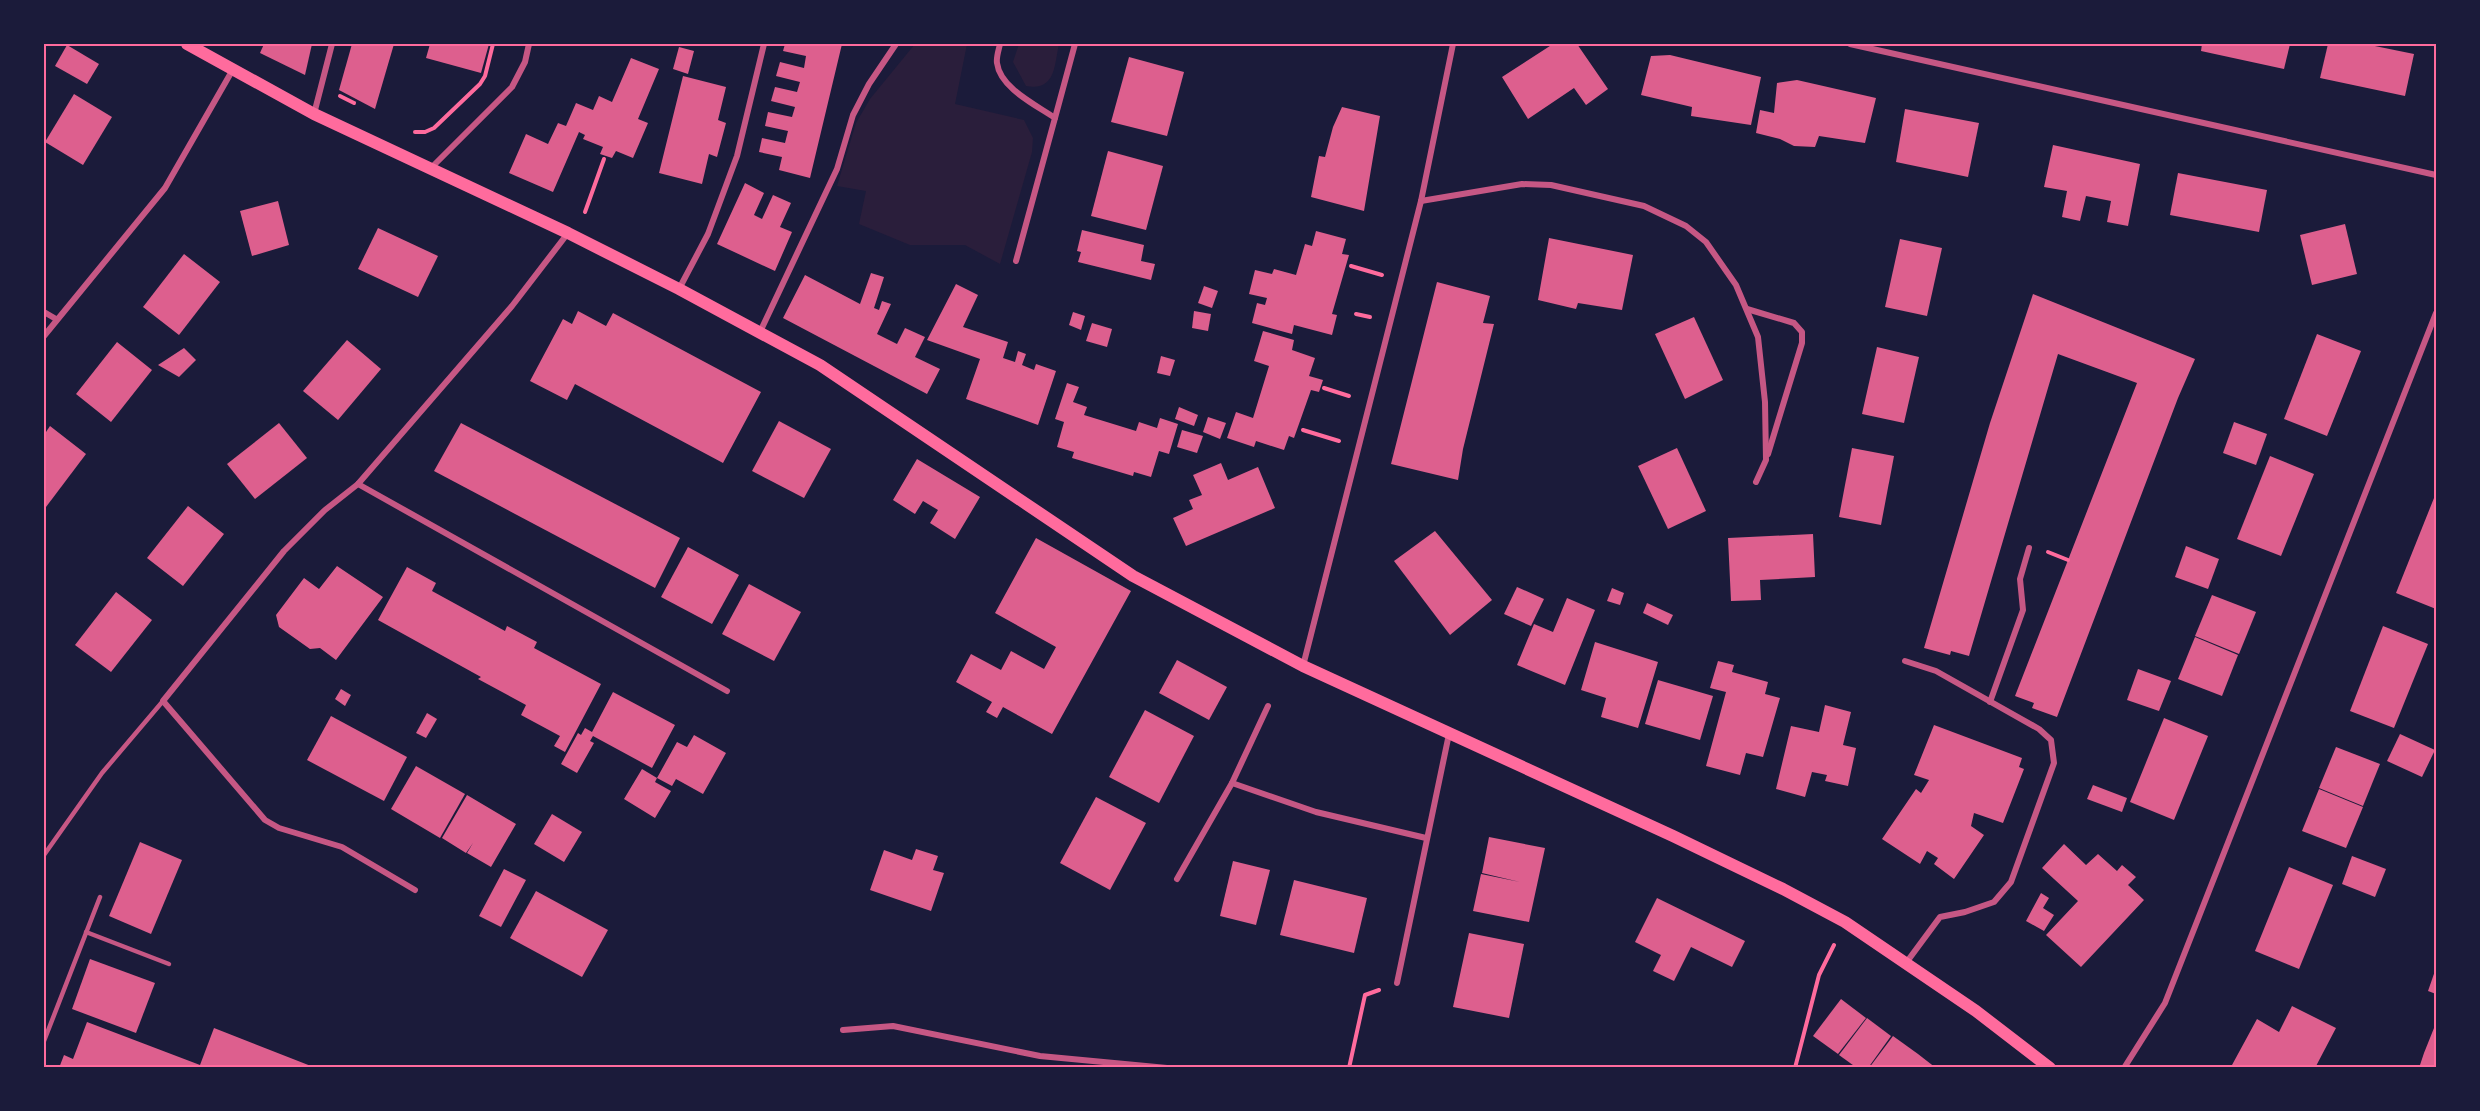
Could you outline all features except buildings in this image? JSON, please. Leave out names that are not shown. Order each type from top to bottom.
[{"type":"main road","points":[[187,44],[314,114],[568,233],[679,289],[820,365],[1133,576],[1303,666],[1673,836],[1845,922],[1976,1011],[2050,1068]]},
{"type":"street","points":[[314,114],[332,44]]},
{"type":"street","points":[[430,168],[512,87],[525,62],[529,44]]},
{"type":"street","points":[[679,289],[708,234],[737,156],[764,44]]},
{"type":"street","points":[[760,332],[837,169],[853,115],[868,84],[896,44]]},
{"type":"street","points":[[1000,44],[996,61],[1000,74],[1020,95],[1055,118]]},
{"type":"street","points":[[1016,261],[1075,44]]},
{"type":"street","points":[[1303,666],[1421,201],[1453,44]]},
{"type":"street","points":[[1850,44],[2436,175]]},
{"type":"street","points":[[44,336],[165,188],[232,70]]},
{"type":"street","points":[[1421,201],[1522,183],[1551,185],[1644,206],[1673,218],[1706,242],[1736,285],[1758,337],[1765,402],[1766,460]]},
{"type":"street","points":[[415,890],[342,847],[279,828],[265,820],[163,701],[284,551],[325,510],[358,484],[512,306],[568,233]]},
{"type":"street","points":[[1747,309],[1794,323],[1802,332],[1802,343],[1766,460],[1756,482]]},
{"type":"street","points":[[44,312],[56,319]]},
{"type":"street","points":[[2124,1068],[2165,1003],[2436,313]]},
{"type":"street","points":[[358,484],[727,691]]},
{"type":"street","points":[[1990,702],[2023,610],[2020,579],[2029,548]]},
{"type":"street","points":[[1905,661],[1936,671],[2039,729],[2051,740],[2054,763],[2011,882],[1994,902],[1965,912],[1940,917],[1906,963]]},
{"type":"street","points":[[1177,879],[1232,783],[1268,706]]},
{"type":"street","points":[[1397,983],[1449,734]]},
{"type":"street","points":[[1232,783],[1316,812],[1426,838]]},
{"type":"street","points":[[843,1030],[893,1026],[1040,1056],[1167,1068]]},
{"type":"lane","points":[[44,855],[102,773],[163,701]]},
{"type":"lane","points":[[44,1041],[100,897]]},
{"type":"lane","points":[[86,932],[169,964]]},
{"type":"path","points":[[410,130],[417,133],[434,128],[480,84],[485,76],[494,44]]},
{"type":"path","points":[[321,86],[362,107]]},
{"type":"path","points":[[585,212],[603,159]]},
{"type":"path","points":[[1351,266],[1384,275]]},
{"type":"path","points":[[1356,314],[1373,318]]},
{"type":"path","points":[[1324,388],[1353,398]]},
{"type":"path","points":[[1303,430],[1342,441]]},
{"type":"path","points":[[2039,549],[2068,560]]},
{"type":"path","points":[[1795,1068],[1819,975],[1845,922]]},
{"type":"path","points":[[1349,1068],[1365,995]]},
{"type":"shaded area","points":[[915,44],[967,44],[955,104],[1024,120],[1033,138],[1032,152],[1000,264],[965,245],[910,245],[859,224],[866,191],[837,186],[856,123],[870,99]]},
{"type":"shaded area","points":[[1019,44],[1059,44],[1052,75],[1043,85],[1026,86],[1013,62]]}]
